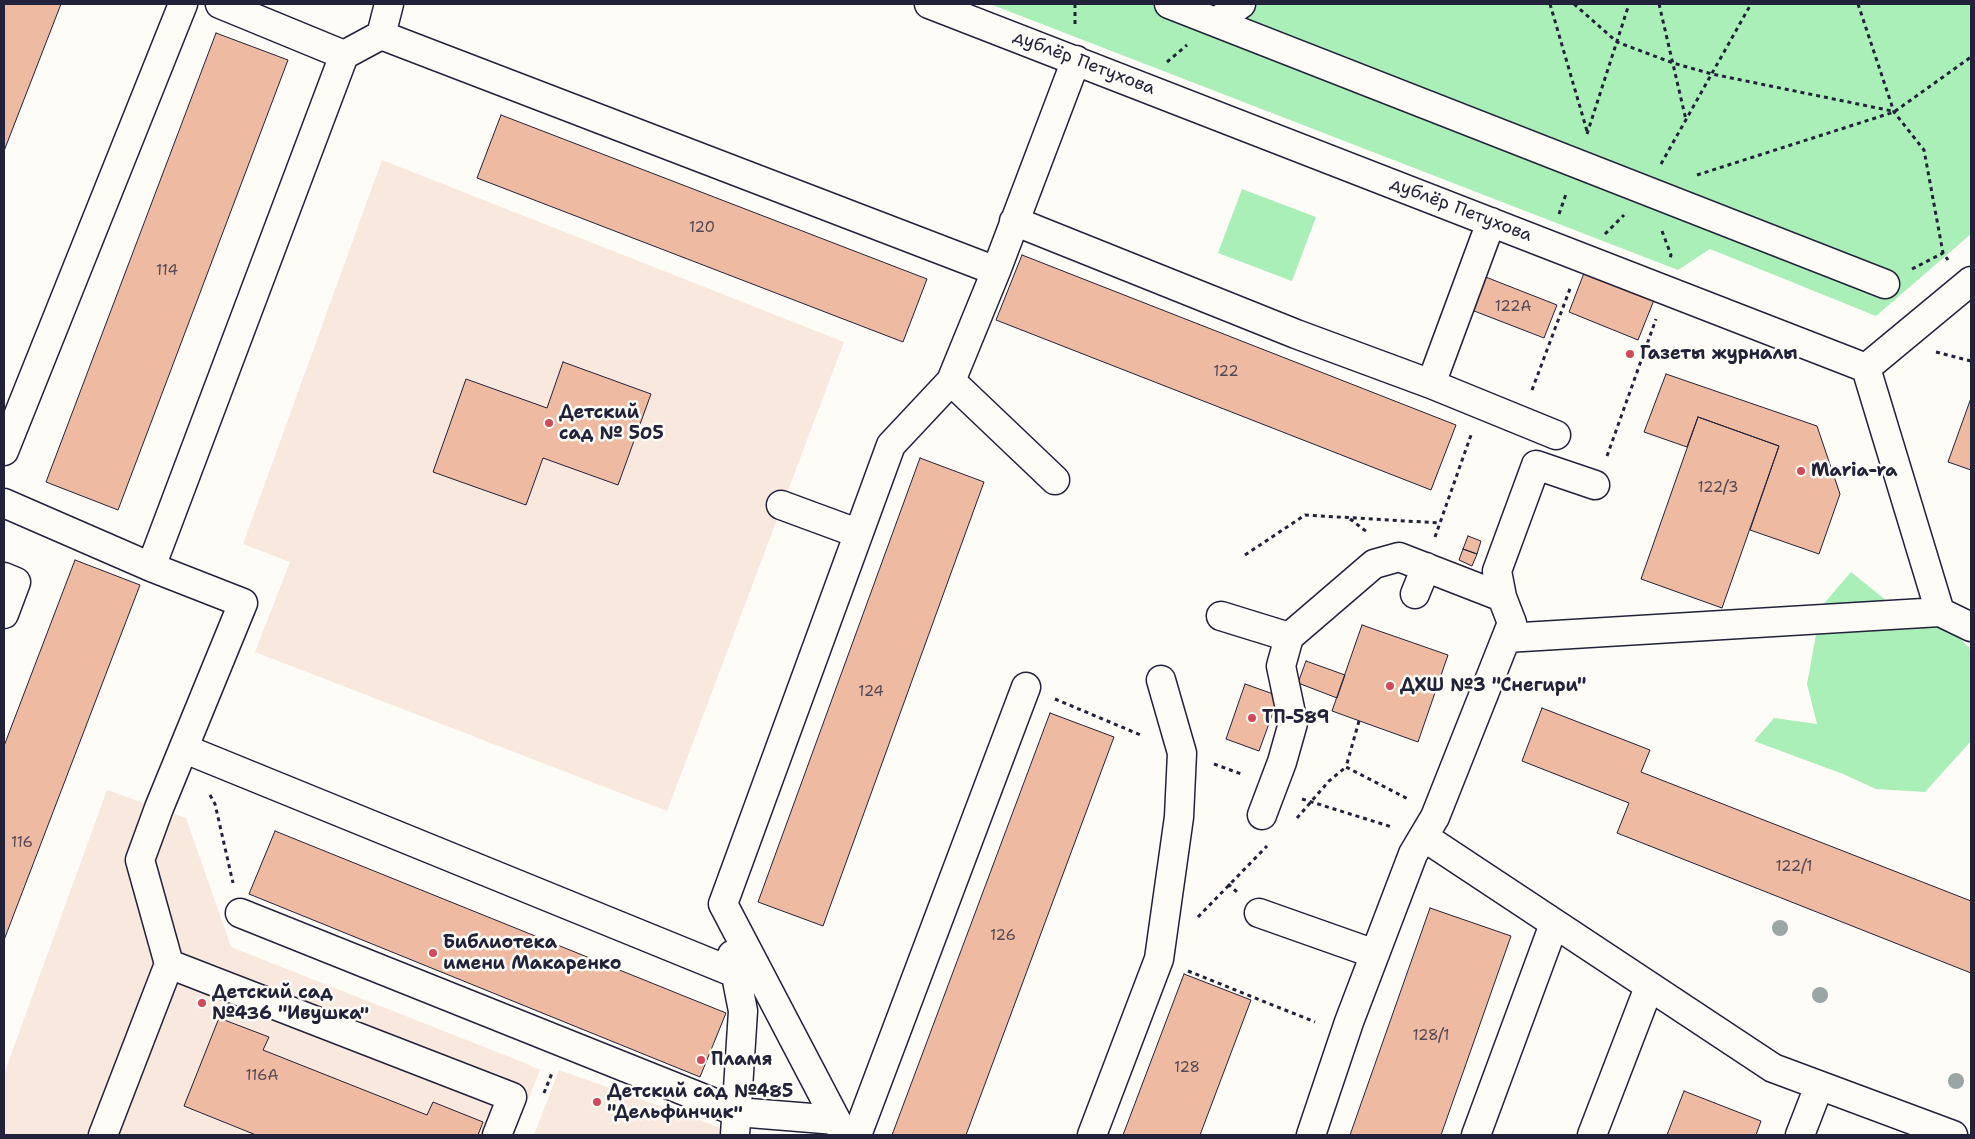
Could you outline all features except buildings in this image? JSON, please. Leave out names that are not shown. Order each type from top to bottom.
[{"type":"street","points":[[4,451],[183,4]]},
{"type":"street","points":[[220,4],[344,55]]},
{"type":"street","name":"дублёр Петухова","points":[[929,4],[1866,368]]},
{"type":"street","points":[[1216,22],[1241,4]]},
{"type":"street","points":[[381,34],[386,5]]},
{"type":"street","points":[[1180,6],[1216,22],[1885,284]]},
{"type":"street","points":[[151,567],[344,55],[381,34]]},
{"type":"street","points":[[381,34],[996,271]]},
{"type":"street","points":[[736,1124],[743,1011],[723,904],[890,445],[951,381],[996,271],[1076,60]]},
{"type":"street","points":[[1014,220],[1296,334],[1431,384],[1481,406],[1559,425],[1536,465],[1497,571],[1502,597],[1512,623],[1430,827],[1413,854],[1375,954],[1311,1135]]},
{"type":"street","points":[[1431,384],[1491,222]]},
{"type":"street","points":[[1940,612],[1866,368],[1970,283]]},
{"type":"street","points":[[951,381],[1056,480]]},
{"type":"street","points":[[1536,465],[1595,485]]},
{"type":"street","points":[[4,503],[151,567],[243,603],[185,749],[159,808],[140,860],[169,964],[103,1135]]},
{"type":"street","points":[[781,505],[857,533]]},
{"type":"street","points":[[1262,815],[1282,762],[1293,723],[1281,666],[1289,637],[1374,564],[1399,557],[1502,597]]},
{"type":"street","points":[[1415,594],[1426,568]]},
{"type":"street","points":[[4,576],[16,582],[4,614]]},
{"type":"street","points":[[1506,638],[1940,612],[1971,627]]},
{"type":"street","points":[[1222,616],[1289,637]]},
{"type":"street","points":[[1092,1135],[1159,959],[1179,817],[1182,753],[1160,680]]},
{"type":"street","points":[[846,1130],[1026,687]]},
{"type":"street","points":[[185,749],[735,973]]},
{"type":"street","points":[[1430,827],[1554,924],[1773,1068],[1953,1135]]},
{"type":"street","points":[[723,904],[846,1130]]},
{"type":"street","points":[[240,913],[564,1042],[736,1124],[846,1130]]},
{"type":"street","points":[[1259,913],[1375,954]]},
{"type":"street","points":[[1476,1135],[1554,924]]},
{"type":"street","points":[[169,964],[512,1097],[497,1135]]},
{"type":"street","points":[[1592,1135],[1649,987]]},
{"type":"street","points":[[1800,1135],[1819,1086]]},
{"type":"path","points":[[1550,4],[1587,131]]},
{"type":"path","points":[[1574,4],[1616,42],[1673,63],[1712,74],[1894,112]]},
{"type":"path","points":[[1547,244],[1578,163],[1629,4]]},
{"type":"path","points":[[1659,4],[1686,120]]},
{"type":"path","points":[[1858,4],[1894,112],[1924,150],[1943,253],[1970,283]]},
{"type":"path","points":[[1139,84],[1216,22]]},
{"type":"path","points":[[1692,176],[1894,112],[1971,57]]},
{"type":"path","points":[[1595,485],[1619,426],[1660,305],[1659,288],[1671,255],[1646,191]]},
{"type":"path","points":[[1885,284],[1943,253]]},
{"type":"path","points":[[1426,568],[1481,406]]},
{"type":"path","points":[[1245,555],[1305,515],[1440,523]]},
{"type":"path","points":[[1026,687],[1182,753]]},
{"type":"path","points":[[1311,804],[1329,781],[1346,766],[1359,721]]},
{"type":"path","points":[[185,749],[215,804],[240,913]]},
{"type":"path","points":[[1346,766],[1423,806],[1430,827]]},
{"type":"path","points":[[541,1101],[564,1042]]},
{"type":"shaded area","name":"Детский сад № 505","points":[[382,160],[844,342],[667,811],[255,652],[290,562],[243,544]]},
{"type":"shaded area","name":"Детский сад №436 \"Ивушка\"","points":[[107,790],[186,818],[231,947],[540,1070],[514,1135],[4,1135],[4,1074]]},
{"type":"shaded area","name":"Детский сад №485 \"Дельфинчик\"","points":[[559,1070],[741,1135],[534,1135]]},
{"type":"green space","points":[[990,4],[1971,4],[1971,234],[1876,316],[1710,249],[1678,270]]},
{"type":"green space","points":[[1242,189],[1316,217],[1292,281],[1218,253]]},
{"type":"green space","points":[[1851,572],[1893,606],[1928,605],[1971,650],[1971,741],[1925,792],[1876,789],[1843,774],[1754,741],[1774,718],[1817,724],[1807,684],[1821,607]]},
{"type":"place","name":"Газеты журналы","points":[[1630,354]]},
{"type":"place","name":"Детский сад № 505","points":[[549,423]]},
{"type":"place","name":"Maria-ra","points":[[1801,471]]},
{"type":"place","name":"ДХШ №3 \"Снегири\"","points":[[1390,686]]},
{"type":"place","name":"ТП-589","points":[[1252,718]]},
{"type":"place","name":"Библиотека имени Макаренко","points":[[433,953]]},
{"type":"place","name":"Детский сад №436 \"Ивушка\"","points":[[202,1003]]},
{"type":"place","name":"Пламя","points":[[701,1060]]},
{"type":"place","name":"Детский сад №485 \"Дельфинчик\"","points":[[597,1102]]}]
